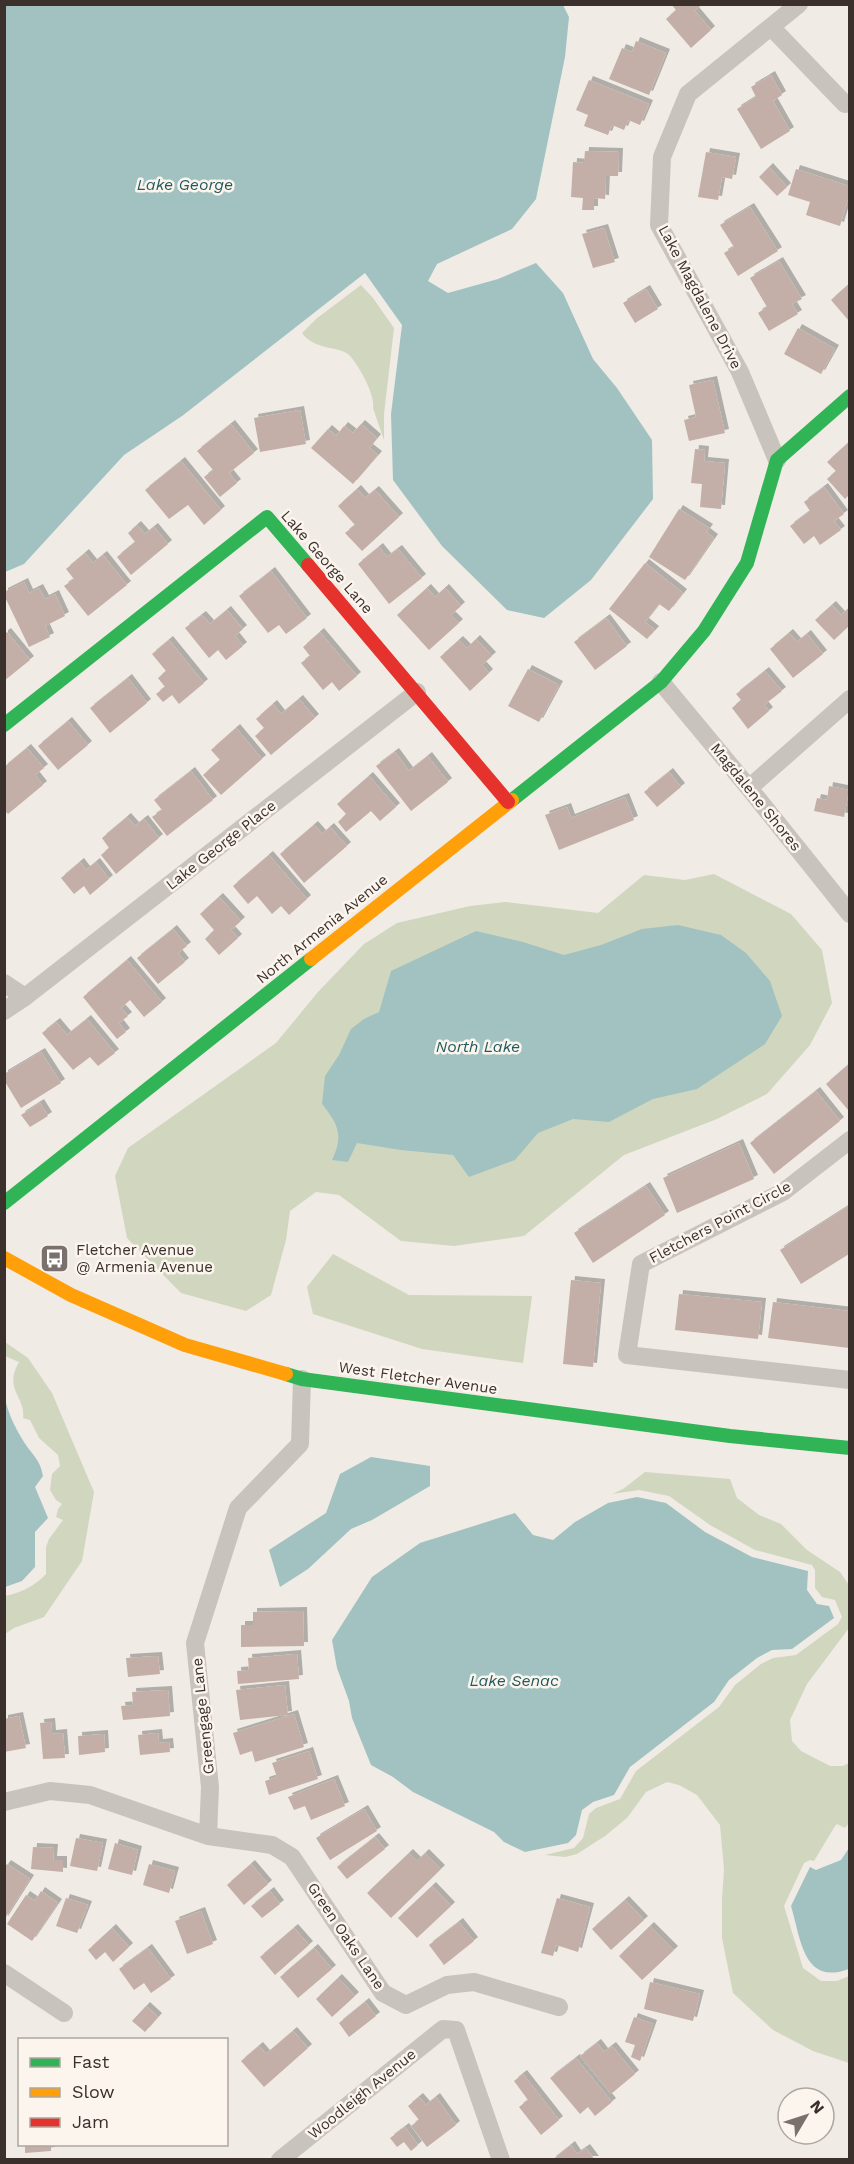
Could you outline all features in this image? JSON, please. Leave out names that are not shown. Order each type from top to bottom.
[{"type":"street","name":"Lake Magdalene Drive","points":[[777,460],[740,372],[659,225],[662,157],[688,94],[799,4]]},
{"type":"street","points":[[771,27],[845,105]]},
{"type":"street","points":[[661,682],[704,631],[747,563],[777,460],[849,396]]},
{"type":"street","name":"Lake George Lane","points":[[4,725],[267,517],[508,802]]},
{"type":"street","name":"Magdalene Shores","points":[[661,682],[750,788],[849,914]]},
{"type":"street","name":"North Armenia Avenue","points":[[4,1203],[661,682]]},
{"type":"street","name":"Lake George Place","points":[[4,1011],[417,692]]},
{"type":"street","points":[[750,788],[849,699]]},
{"type":"street","points":[[4,983],[25,997]]},
{"type":"street","name":"Fletchers Point Circle","points":[[849,1140],[783,1192],[641,1264],[627,1355],[849,1380]]},
{"type":"street","name":"West Fletcher Avenue","points":[[4,1258],[71,1295],[185,1345],[303,1379],[730,1436],[849,1448]]},
{"type":"street","name":"Greengage Lane","points":[[208,1836],[210,1787],[195,1643],[238,1508],[300,1444],[303,1379]]},
{"type":"street","points":[[4,1802],[50,1791],[90,1796],[208,1836]]},
{"type":"street","name":"Green Oaks Lane","points":[[208,1836],[272,1845],[292,1857],[384,1994],[406,2005],[447,1985],[474,1982],[559,2007]]},
{"type":"street","points":[[4,1973],[64,2013]]},
{"type":"street","name":"Woodleigh Avenue","points":[[280,2160],[443,2029],[456,2030],[501,2160]]},
{"type":"green space","points":[[361,285],[394,328],[384,414],[384,440],[369,388],[352,358],[343,351],[313,342],[302,333],[316,319]]},
{"type":"green space","points":[[714,874],[791,914],[822,950],[832,1003],[810,1045],[767,1094],[717,1119],[624,1155],[524,1236],[454,1246],[401,1241],[339,1195],[316,1192],[290,1211],[286,1240],[271,1295],[246,1311],[181,1293],[127,1238],[115,1176],[128,1148],[276,1043],[318,992],[364,944],[397,923],[470,906],[505,902],[598,913],[644,875],[685,880]]},
{"type":"green space","points":[[333,1254],[409,1295],[532,1296],[523,1363],[422,1349],[313,1314],[307,1287]]},
{"type":"green space","points":[[5,1342],[28,1358],[52,1393],[94,1492],[82,1561],[44,1617],[14,1628],[5,1634],[5,1596],[27,1588],[46,1574],[46,1547],[63,1520],[56,1517],[62,1504],[56,1500],[50,1490],[52,1474],[60,1466],[58,1455],[39,1438],[30,1420],[23,1418],[13,1380],[19,1362],[5,1356]]},
{"type":"green space","points":[[645,1472],[730,1479],[737,1498],[759,1515],[781,1524],[807,1550],[840,1572],[849,1585],[849,1628],[807,1684],[790,1720],[792,1741],[801,1751],[830,1766],[843,1766],[849,1763],[849,1823],[845,1828],[837,1824],[814,1861],[804,1863],[784,1906],[803,1968],[821,1981],[837,1981],[849,1976],[849,2063],[813,2051],[773,2030],[733,1993],[722,1938],[724,1869],[720,1825],[697,1795],[679,1785],[667,1782],[646,1792],[627,1818],[577,1854],[565,1857],[545,1855],[574,1848],[583,1838],[589,1814],[596,1808],[620,1799],[636,1771],[719,1707],[735,1685],[761,1664],[773,1658],[796,1655],[838,1624],[842,1617],[835,1600],[822,1597],[815,1588],[815,1570],[812,1565],[755,1550],[710,1525],[669,1496],[639,1490],[612,1494],[623,1489]]},
{"type":"water","name":"Lake George","points":[[5,4],[563,5],[569,17],[565,57],[536,199],[512,229],[437,264],[428,281],[448,293],[498,279],[536,263],[563,293],[593,359],[617,388],[652,440],[653,499],[591,580],[544,618],[507,610],[442,546],[393,480],[391,414],[402,325],[365,273],[182,416],[124,455],[24,564],[5,572]]},
{"type":"water","name":"North Lake","points":[[678,925],[721,935],[746,953],[770,981],[782,1016],[765,1044],[697,1089],[653,1099],[609,1122],[573,1119],[538,1133],[515,1160],[469,1177],[453,1155],[357,1143],[348,1162],[332,1160],[338,1144],[338,1130],[322,1104],[325,1076],[339,1055],[351,1029],[364,1019],[379,1012],[391,971],[476,931],[564,955],[601,945],[642,929]]},
{"type":"water","points":[[5,1398],[15,1427],[40,1465],[43,1476],[35,1487],[48,1518],[35,1532],[35,1567],[22,1581],[5,1587]]},
{"type":"water","points":[[371,1457],[430,1466],[430,1486],[372,1520],[351,1529],[308,1569],[280,1587],[269,1550],[326,1513],[340,1474]]},
{"type":"water","name":"Lake Senac","points":[[637,1497],[666,1503],[705,1532],[752,1557],[808,1571],[807,1590],[817,1604],[829,1606],[834,1618],[792,1649],[772,1650],[757,1658],[729,1680],[714,1702],[630,1767],[614,1795],[593,1802],[582,1810],[576,1835],[568,1843],[525,1852],[504,1842],[494,1832],[413,1792],[393,1777],[371,1765],[352,1718],[349,1701],[337,1668],[332,1640],[372,1577],[420,1543],[515,1513],[533,1535],[553,1540],[575,1522],[608,1503]]},
{"type":"water","points":[[849,1848],[849,1969],[834,1973],[822,1971],[806,1956],[791,1906],[810,1867],[816,1870],[841,1860]]},
{"type":"building","points":[[671,4],[702,4],[695,11],[711,30],[691,48],[666,19],[676,10]]},
{"type":"building","points":[[636,41],[666,53],[649,95],[609,79],[622,48],[632,52]]},
{"type":"building","points":[[771,75],[782,95],[773,101],[790,131],[761,149],[737,109],[756,97],[751,87]]},
{"type":"building","points":[[589,80],[649,104],[640,125],[628,120],[624,130],[612,125],[608,135],[584,126],[588,115],[576,110]]},
{"type":"building","points":[[585,151],[619,152],[618,176],[606,176],[605,199],[594,198],[594,210],[582,210],[583,198],[571,197],[573,162],[584,163]]},
{"type":"building","points":[[706,152],[736,157],[732,179],[722,177],[718,200],[698,197]]},
{"type":"building","points":[[769,167],[787,187],[777,196],[759,177]]},
{"type":"building","points":[[796,169],[849,186],[849,195],[840,226],[806,215],[810,202],[788,195]]},
{"type":"building","points":[[750,207],[778,251],[738,276],[724,253],[734,247],[720,225]]},
{"type":"building","points":[[604,228],[615,262],[593,268],[582,234]]},
{"type":"building","points":[[779,261],[802,299],[792,304],[798,314],[769,331],[758,313],[767,307],[750,278]]},
{"type":"building","points":[[849,284],[849,321],[831,300]]},
{"type":"building","points":[[646,289],[658,309],[635,323],[623,303]]},
{"type":"building","points":[[798,328],[835,349],[821,374],[784,354]]},
{"type":"building","points":[[713,380],[725,433],[689,441],[684,420],[696,417],[689,385]]},
{"type":"building","points":[[300,410],[306,444],[260,452],[254,418]]},
{"type":"building","points":[[231,424],[254,453],[229,473],[237,483],[220,497],[204,477],[213,470],[197,451]]},
{"type":"building","points":[[361,424],[377,438],[369,448],[378,455],[353,484],[311,448],[328,429],[336,436],[344,426],[353,433]]},
{"type":"building","points":[[849,442],[849,495],[845,499],[827,479],[836,471],[827,462]]},
{"type":"building","points":[[695,449],[705,450],[704,461],[725,463],[721,509],[700,507],[702,484],[691,483]]},
{"type":"building","points":[[181,461],[221,510],[204,525],[188,505],[169,519],[145,490]]},
{"type":"building","points":[[824,487],[844,514],[834,521],[841,530],[820,545],[814,536],[804,544],[790,526],[810,511],[804,502]]},
{"type":"building","points":[[357,489],[365,498],[375,490],[399,517],[362,551],[345,533],[355,525],[338,506]]},
{"type":"building","points":[[679,509],[709,528],[706,532],[714,538],[685,580],[649,557]]},
{"type":"building","points":[[137,525],[145,534],[154,527],[168,544],[131,575],[117,557],[135,542],[128,533]]},
{"type":"building","points":[[379,547],[387,557],[398,549],[422,578],[389,604],[358,564]]},
{"type":"building","points":[[85,553],[93,563],[103,555],[127,585],[88,616],[64,586],[74,579],[66,569]]},
{"type":"building","points":[[645,563],[683,593],[669,611],[659,604],[645,622],[655,630],[647,639],[609,609]]},
{"type":"building","points":[[271,571],[307,618],[286,634],[279,625],[268,633],[239,596]]},
{"type":"building","points":[[24,582],[29,593],[39,588],[45,599],[55,594],[65,616],[45,626],[50,637],[29,647],[4,595],[4,592]]},
{"type":"building","points":[[427,588],[435,597],[445,588],[461,606],[451,615],[459,623],[429,650],[397,615]]},
{"type":"building","points":[[832,605],[841,615],[849,608],[849,626],[834,640],[815,620]]},
{"type":"building","points":[[227,610],[243,629],[235,636],[243,646],[226,660],[218,650],[209,658],[185,628],[202,615],[210,624]]},
{"type":"building","points":[[606,618],[627,646],[595,670],[574,642]]},
{"type":"building","points":[[7,632],[30,660],[4,681],[4,634]]},
{"type":"building","points":[[320,632],[357,676],[339,691],[332,682],[323,690],[301,663],[310,656],[303,647]]},
{"type":"building","points":[[789,633],[797,642],[807,634],[823,654],[793,678],[770,649]]},
{"type":"building","points":[[476,639],[492,656],[482,665],[489,673],[470,691],[440,657],[459,640],[467,648]]},
{"type":"building","points":[[169,640],[204,683],[179,704],[172,695],[163,702],[156,694],[165,687],[158,678],[166,671],[152,654]]},
{"type":"building","points":[[528,669],[559,685],[539,722],[508,706]]},
{"type":"building","points":[[765,671],[782,691],[764,705],[769,711],[748,729],[732,708],[741,700],[736,694]]},
{"type":"building","points":[[128,678],[147,703],[110,733],[90,708]]},
{"type":"building","points":[[299,699],[315,718],[271,755],[255,736],[264,728],[256,719],[273,704],[281,714]]},
{"type":"building","points":[[68,721],[88,745],[58,770],[38,746]]},
{"type":"building","points":[[236,728],[262,759],[221,795],[203,775],[220,760],[211,750]]},
{"type":"building","points":[[27,748],[44,768],[35,775],[43,785],[8,814],[4,810],[4,767]]},
{"type":"building","points":[[395,752],[409,771],[428,756],[448,782],[411,811],[376,766]]},
{"type":"building","points":[[191,771],[213,800],[167,836],[152,817],[162,810],[154,800]]},
{"type":"building","points":[[669,772],[681,787],[657,807],[644,792]]},
{"type":"building","points":[[369,776],[396,807],[380,821],[371,811],[346,832],[338,822],[346,814],[337,804]]},
{"type":"building","points":[[829,786],[849,790],[844,817],[814,811],[817,798],[827,800]]},
{"type":"building","points":[[625,797],[634,820],[559,850],[545,815],[567,807],[571,818]]},
{"type":"building","points":[[127,817],[135,826],[144,819],[159,838],[116,874],[101,855],[109,848],[102,838]]},
{"type":"building","points":[[314,825],[322,834],[330,827],[347,846],[304,883],[280,854]]},
{"type":"building","points":[[269,855],[307,899],[289,915],[281,906],[272,914],[257,896],[248,904],[233,886]]},
{"type":"building","points":[[80,862],[86,870],[96,862],[109,879],[90,895],[84,886],[74,894],[61,878]]},
{"type":"building","points":[[219,897],[241,921],[231,930],[238,938],[219,955],[205,939],[214,930],[200,914]]},
{"type":"building","points":[[173,929],[187,946],[178,953],[185,962],[158,984],[137,958]]},
{"type":"building","points":[[127,960],[162,1002],[144,1017],[130,1000],[121,1008],[128,1016],[119,1023],[126,1032],[117,1039],[83,997]]},
{"type":"building","points":[[87,1019],[115,1053],[98,1066],[90,1057],[73,1070],[42,1033],[56,1022],[67,1035]]},
{"type":"building","points":[[41,1052],[61,1083],[21,1108],[4,1080],[4,1074]]},
{"type":"building","points":[[849,1064],[849,1111],[826,1084]]},
{"type":"building","points":[[816,1091],[840,1121],[774,1174],[750,1143]]},
{"type":"building","points":[[40,1103],[48,1116],[30,1127],[21,1115]]},
{"type":"building","points":[[739,1143],[754,1179],[677,1213],[663,1178]]},
{"type":"building","points":[[646,1186],[665,1215],[593,1263],[574,1233]]},
{"type":"building","points":[[849,1206],[849,1254],[801,1284],[780,1250]]},
{"type":"building","points":[[571,1280],[601,1283],[593,1367],[563,1364]]},
{"type":"building","points":[[679,1294],[762,1302],[758,1339],[675,1330]]},
{"type":"building","points":[[773,1302],[849,1311],[849,1348],[768,1338]]},
{"type":"building","points":[[303,1611],[304,1646],[241,1647],[241,1625],[253,1625],[253,1612]]},
{"type":"building","points":[[297,1654],[299,1679],[238,1684],[237,1671],[249,1670],[248,1658]]},
{"type":"building","points":[[158,1656],[160,1674],[128,1677],[126,1658]]},
{"type":"building","points":[[285,1685],[288,1715],[240,1720],[236,1690]]},
{"type":"building","points":[[168,1690],[170,1716],[123,1720],[121,1706],[133,1705],[132,1692]]},
{"type":"building","points":[[294,1714],[304,1747],[255,1762],[252,1751],[240,1755],[233,1733]]},
{"type":"building","points":[[19,1716],[26,1748],[4,1752],[4,1719]]},
{"type":"building","points":[[51,1722],[52,1734],[63,1733],[65,1758],[43,1759],[40,1723]]},
{"type":"building","points":[[158,1733],[159,1743],[169,1742],[170,1752],[140,1755],[138,1735]]},
{"type":"building","points":[[104,1734],[105,1752],[79,1755],[78,1736]]},
{"type":"building","points":[[309,1751],[318,1779],[269,1795],[265,1781],[277,1777],[272,1763]]},
{"type":"building","points":[[334,1779],[345,1806],[311,1820],[305,1806],[294,1810],[288,1797]]},
{"type":"building","points":[[364,1809],[377,1831],[330,1860],[316,1838]]},
{"type":"building","points":[[375,1837],[385,1849],[347,1879],[337,1867]]},
{"type":"building","points":[[76,1838],[103,1843],[97,1871],[70,1866]]},
{"type":"building","points":[[115,1843],[138,1850],[132,1875],[108,1869]]},
{"type":"building","points":[[33,1847],[54,1848],[53,1860],[63,1860],[63,1872],[31,1869]]},
{"type":"building","points":[[409,1853],[417,1861],[425,1853],[441,1869],[391,1918],[367,1893]]},
{"type":"building","points":[[7,1864],[30,1879],[4,1920],[4,1868]]},
{"type":"building","points":[[149,1864],[175,1871],[169,1893],[143,1885]]},
{"type":"building","points":[[251,1864],[268,1884],[244,1905],[227,1885]]},
{"type":"building","points":[[432,1886],[451,1906],[417,1938],[398,1918]]},
{"type":"building","points":[[41,1891],[58,1903],[32,1941],[7,1924],[26,1895],[35,1901]]},
{"type":"building","points":[[270,1891],[280,1904],[262,1918],[251,1906]]},
{"type":"building","points":[[66,1898],[88,1905],[77,1933],[56,1926]]},
{"type":"building","points":[[557,1898],[590,1907],[578,1952],[556,1945],[553,1956],[541,1953]]},
{"type":"building","points":[[625,1900],[644,1920],[611,1950],[592,1929]]},
{"type":"building","points":[[201,1911],[213,1944],[187,1954],[175,1921]]},
{"type":"building","points":[[459,1922],[474,1941],[444,1965],[429,1945]]},
{"type":"building","points":[[650,1926],[674,1950],[642,1980],[619,1956]]},
{"type":"building","points":[[112,1928],[129,1947],[113,1962],[105,1952],[96,1960],[88,1950]]},
{"type":"building","points":[[294,1928],[309,1945],[275,1975],[260,1957]]},
{"type":"building","points":[[148,1948],[171,1979],[151,1993],[144,1983],[134,1990],[119,1969]]},
{"type":"building","points":[[314,1948],[332,1969],[298,1998],[280,1977]]},
{"type":"building","points":[[338,1978],[355,1996],[332,2017],[316,1999]]},
{"type":"building","points":[[650,1982],[700,1994],[693,2021],[644,2009]]},
{"type":"building","points":[[365,2002],[376,2016],[349,2037],[339,2023]]},
{"type":"building","points":[[146,2006],[158,2017],[145,2032],[132,2021]]},
{"type":"building","points":[[634,2017],[653,2024],[640,2061],[631,2057],[635,2045],[625,2042]]},
{"type":"building","points":[[293,2031],[308,2048],[264,2087],[241,2061],[259,2046],[266,2054]]},
{"type":"building","points":[[597,2043],[604,2052],[612,2046],[635,2074],[611,2094],[580,2056]]},
{"type":"building","points":[[576,2058],[612,2102],[595,2116],[588,2107],[580,2114],[550,2078]]},
{"type":"building","points":[[523,2074],[559,2120],[541,2135],[519,2107],[528,2100],[514,2081]]},
{"type":"building","points":[[419,2097],[426,2105],[436,2097],[456,2125],[427,2147],[411,2126],[419,2120],[408,2106]]},
{"type":"building","points":[[405,2127],[418,2145],[411,2151],[404,2142],[397,2147],[390,2138]]},
{"type":"building","points":[[571,2145],[577,2154],[586,2148],[595,2160],[552,2160]]},
{"type":"building","points":[[25,2146],[51,2146],[51,2151],[25,2153]]},
{"type":"traffic: fast","points":[[512,800],[661,682],[704,631],[747,563],[777,460],[850,396]]},
{"type":"traffic: fast","points":[[4,725],[267,517],[308,565]]},
{"type":"traffic: fast","points":[[4,1203],[311,959]]},
{"type":"traffic: fast","points":[[286,1374],[302,1379],[730,1436],[850,1448]]},
{"type":"traffic: slow","points":[[311,959],[512,800]]},
{"type":"traffic: slow","points":[[4,1258],[71,1295],[185,1345],[286,1374]]},
{"type":"traffic: jam","points":[[308,565],[508,802]]},
{"type":"place","name":"Fletcher Avenue @ Armenia Avenue","points":[[55,1259]]}]
